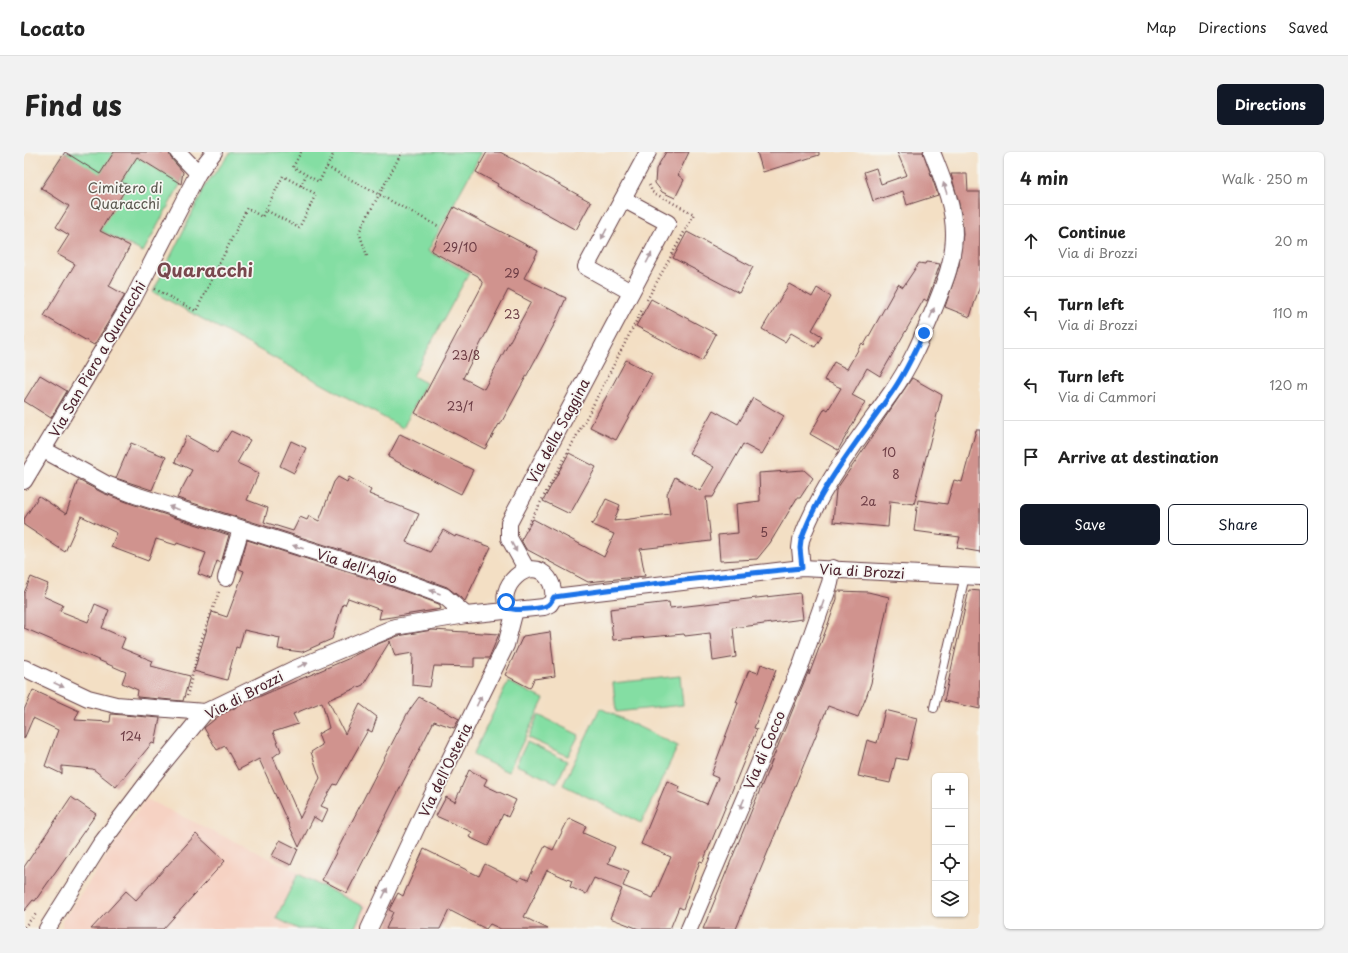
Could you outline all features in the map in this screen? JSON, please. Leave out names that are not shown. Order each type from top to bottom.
[{"type":"street","points":[[178,152],[198,173]]},
{"type":"street","name":"Via San Piero a Quaracchi","points":[[24,481],[44,450],[132,301],[198,173],[214,152]]},
{"type":"street","points":[[631,292],[586,267],[648,152]]},
{"type":"street","points":[[802,568],[800,548],[801,540],[826,488],[872,417],[891,393],[910,362],[950,272],[954,234],[952,215],[946,189],[932,152]]},
{"type":"street","name":"Via della Saggina","points":[[527,570],[509,538],[507,528],[509,523],[668,224],[623,199]]},
{"type":"street","name":"Via dell'Agio","points":[[44,450],[119,489],[376,571],[444,596],[466,615]]},
{"type":"street","points":[[226,578],[241,529]]},
{"type":"street","name":"Via di Brozzi","points":[[47,929],[100,845],[175,748],[205,712],[292,670],[380,632],[395,627],[466,615],[544,607],[550,604],[554,597],[675,581],[802,568],[833,568],[972,577]]},
{"type":"street","name":"Via di Cocco","points":[[688,929],[802,662],[828,589],[833,568]]},
{"type":"street","points":[[515,610],[507,606],[507,588],[516,576],[527,570],[537,570],[548,577],[553,589],[554,597]]},
{"type":"street","name":"Via dell'Osteria","points":[[369,929],[506,645],[515,610]]},
{"type":"street","points":[[24,668],[88,698],[102,702],[116,705],[205,712]]},
{"type":"lane","points":[[934,708],[972,577]]},
{"type":"path","points":[[300,152],[293,167],[319,182],[334,153],[332,152]]},
{"type":"path","points":[[367,256],[359,232],[402,152]]},
{"type":"path","points":[[327,167],[440,227]]},
{"type":"path","points":[[300,186],[306,175]]},
{"type":"path","points":[[150,286],[196,311],[246,208],[262,217],[283,176],[316,194],[299,228],[266,210]]},
{"type":"path","points":[[187,697],[201,640],[214,602],[226,578]]},
{"type":"shaded area","points":[[146,799],[371,907],[359,929],[62,929],[62,921]]},
{"type":"green space","name":"Cimitero di Quaracchi","points":[[65,152],[172,153],[171,157],[181,168],[182,181],[143,252],[98,229],[94,223],[41,188]]},
{"type":"green space","points":[[231,152],[482,152],[428,251],[469,273],[413,376],[426,383],[403,428],[153,292],[207,183]]},
{"type":"green space","points":[[680,676],[683,705],[616,712],[613,683]]},
{"type":"green space","points":[[508,682],[544,699],[508,772],[473,755]]},
{"type":"green space","points":[[600,708],[678,746],[641,823],[563,785]]},
{"type":"green space","points":[[538,715],[579,735],[568,756],[528,738]]},
{"type":"green space","points":[[527,742],[567,761],[557,783],[516,765]]},
{"type":"green space","points":[[298,874],[364,907],[354,929],[298,929],[276,918]]},
{"type":"building","points":[[65,152],[100,174],[114,152],[169,152],[171,158],[183,172],[181,184],[137,157],[121,182],[128,185],[100,231],[130,246],[109,286],[125,295],[94,345],[44,316],[75,264],[57,254],[69,235],[56,227],[69,206],[41,188]]},
{"type":"building","points":[[487,152],[500,152],[591,202],[576,230],[497,186],[498,184],[476,172]]},
{"type":"building","points":[[666,152],[689,152],[678,175],[684,180],[675,198],[662,192],[655,183],[656,169]]},
{"type":"building","points":[[757,152],[819,152],[819,155],[763,172]]},
{"type":"building","points":[[897,152],[923,152],[938,195],[907,205],[903,191],[873,201],[864,172],[876,168],[881,184],[907,175]]},
{"type":"building","points":[[951,174],[967,174],[968,192],[980,192],[980,285],[970,317],[945,307],[959,265],[963,234],[961,211]]},
{"type":"building","points":[[454,207],[538,251],[524,278],[566,298],[554,325],[500,425],[499,424],[485,449],[415,413],[483,284],[478,276],[431,251]],"holes":[[[508,290],[531,302],[484,389],[463,378]]]},
{"type":"building","points":[[687,232],[753,267],[739,293],[673,258]]},
{"type":"building","points":[[926,262],[940,264],[927,301],[924,299],[880,376],[867,368],[852,395],[865,402],[838,450],[810,434],[825,408],[828,410],[841,388],[824,380],[834,362],[847,369],[862,343],[864,345],[898,284],[903,287],[919,263],[925,264]]},
{"type":"building","points":[[789,284],[812,297],[817,288],[831,297],[812,330],[822,336],[815,347],[791,333],[785,342],[762,329]]},
{"type":"building","points":[[651,299],[716,334],[702,361],[636,326]]},
{"type":"building","points":[[626,360],[652,374],[616,440],[590,427]]},
{"type":"building","points":[[40,375],[67,391],[51,418],[24,401]]},
{"type":"building","points":[[912,378],[942,395],[914,504],[890,501],[888,527],[833,522],[836,490]]},
{"type":"building","points":[[753,398],[784,416],[762,454],[743,444],[713,497],[706,497],[711,541],[640,549],[645,576],[588,582],[526,549],[521,540],[533,519],[604,557],[614,534],[591,524],[594,523],[606,499],[620,505],[614,521],[670,514],[667,494],[675,477],[700,491],[714,467],[689,453],[713,410],[738,424]]},
{"type":"building","points":[[976,430],[980,430],[980,552],[957,548],[960,537],[914,531],[918,500],[947,504],[954,480],[962,482]]},
{"type":"building","points":[[231,431],[250,440],[237,463],[259,473],[247,500],[268,508],[264,522],[293,531],[300,517],[307,520],[309,516],[319,521],[334,482],[338,477],[347,482],[349,477],[371,490],[369,494],[419,514],[406,542],[430,552],[443,530],[455,537],[456,535],[491,547],[465,601],[447,587],[379,562],[177,498],[192,470],[175,462],[186,436],[217,453]]},
{"type":"building","points":[[400,434],[473,470],[461,494],[388,457]]},
{"type":"building","points":[[291,441],[306,448],[294,473],[280,466]]},
{"type":"building","points":[[131,443],[166,457],[152,490],[116,478]]},
{"type":"building","points":[[569,453],[596,467],[570,514],[543,501]]},
{"type":"building","points":[[804,470],[813,478],[800,498],[797,498],[770,543],[757,559],[720,561],[718,535],[738,533],[736,504],[760,501],[759,473]]},
{"type":"building","points":[[78,480],[103,493],[132,504],[229,535],[221,563],[217,561],[211,579],[198,574],[206,553],[177,543],[176,545],[156,539],[148,561],[111,547],[117,533],[81,516],[65,552],[24,525],[24,519],[39,496],[66,514]]},
{"type":"building","points":[[247,540],[373,580],[439,604],[441,609],[379,619],[381,610],[348,598],[345,605],[343,604],[332,639],[302,652],[278,649],[280,638],[244,630],[239,648],[236,647],[227,680],[194,671],[212,612],[227,617],[244,571],[239,569]]},
{"type":"building","points":[[31,577],[48,584],[43,596],[63,605],[60,611],[88,622],[95,604],[109,610],[102,628],[125,638],[121,648],[153,661],[151,666],[190,676],[183,701],[137,697],[138,690],[122,683],[126,672],[24,628],[24,593]]},
{"type":"building","points":[[969,590],[980,591],[980,709],[944,701]]},
{"type":"building","points":[[837,591],[868,592],[889,597],[871,683],[867,695],[858,717],[828,706],[736,929],[703,929],[809,670],[809,675],[837,599]]},
{"type":"building","points":[[800,593],[803,619],[733,628],[736,657],[713,661],[710,633],[613,640],[610,609],[669,602],[670,608]]},
{"type":"building","points":[[432,630],[499,634],[489,658],[474,658],[474,667],[434,666],[430,687],[412,685],[413,653],[395,656],[390,641],[363,685],[328,700],[345,734],[360,704],[377,717],[372,732],[368,730],[337,785],[334,784],[321,806],[328,809],[322,822],[314,817],[299,847],[259,759],[238,770],[225,746],[217,750],[204,728],[220,715],[249,701],[398,636]],"holes":[[[322,702],[329,728],[318,734],[322,745],[311,752],[320,778],[300,818],[273,757],[281,751],[273,732],[298,724],[293,714]]]},
{"type":"building","points":[[550,632],[555,676],[534,679],[530,688],[505,675],[523,636]]},
{"type":"building","points":[[761,664],[776,670],[754,728],[757,729],[703,862],[700,861],[683,909],[679,907],[670,929],[639,929],[610,918],[622,889],[594,878],[586,894],[570,887],[572,881],[547,870],[524,917],[548,929],[501,929],[490,924],[486,929],[449,910],[440,929],[386,929],[393,912],[389,910],[398,893],[403,896],[424,849],[479,876],[485,864],[519,881],[521,877],[528,880],[545,846],[553,850],[569,818],[586,826],[583,833],[615,847],[608,863],[629,871],[623,886],[653,898],[671,857],[641,844],[667,781],[680,787],[678,792],[707,804],[718,778],[711,775],[738,703],[736,702],[749,670],[758,673]]},
{"type":"building","points":[[33,690],[79,711],[75,720],[110,722],[111,714],[160,718],[155,744],[152,743],[116,787],[93,769],[62,766],[62,774],[45,766],[58,730],[33,718],[24,739],[24,710]]},
{"type":"building","points":[[419,697],[459,719],[454,728],[434,721],[347,893],[322,880],[408,712]]},
{"type":"building","points":[[885,710],[917,718],[907,760],[896,758],[890,783],[858,776],[867,740],[877,743]]},
{"type":"building","points":[[469,770],[487,779],[484,785],[516,800],[508,817],[503,814],[488,846],[469,837],[472,832],[436,816],[446,797],[455,802]]},
{"type":"building","points":[[71,797],[96,814],[35,901],[33,900],[24,911],[24,867]]},
{"type":"building","points":[[196,834],[225,861],[163,929],[91,929],[126,891],[136,900]]},
{"type":"building","points":[[280,840],[298,849],[291,865],[272,856]]},
{"type":"district","name":"Quaracchi","points":[[205,269]]},
{"type":"route","points":[[506,602],[509,608],[515,610],[544,607],[550,604],[554,597],[675,581],[802,568],[800,553],[801,540],[826,488],[834,473],[902,377],[924,333]]}]
